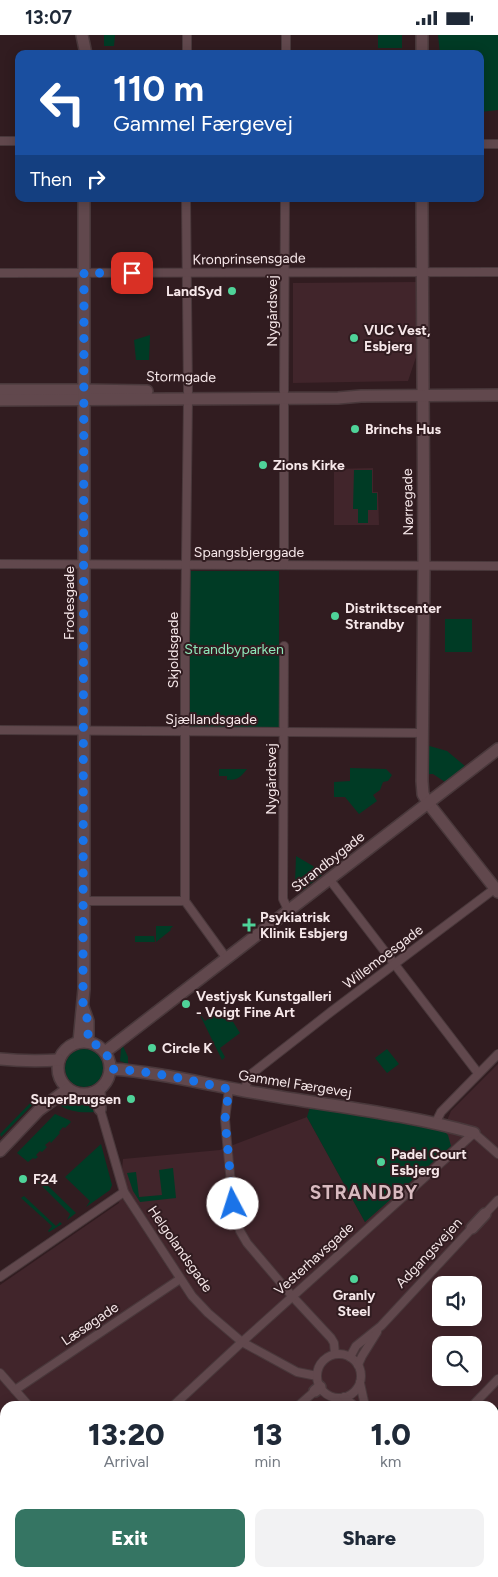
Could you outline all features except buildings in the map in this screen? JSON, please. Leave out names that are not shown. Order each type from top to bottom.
[{"type":"street","points":[[82,35],[85,50]]},
{"type":"street","points":[[87,50],[90,35]]},
{"type":"street","points":[[186,50],[187,35]]},
{"type":"street","points":[[286,35],[286,50]]},
{"type":"street","points":[[422,35],[422,50]]},
{"type":"street","points":[[0,141],[15,141]]},
{"type":"street","points":[[484,143],[498,144]]},
{"type":"street","name":"Frodesgade","points":[[83,1042],[88,1021],[83,1007],[84,202]]},
{"type":"street","name":"Skjoldsgade","points":[[185,901],[188,396],[186,202]]},
{"type":"street","name":"Nygårdsvej","points":[[284,565],[285,202]]},
{"type":"street","name":"Nørregade","points":[[422,202],[424,566],[422,781],[423,794],[428,803]]},
{"type":"street","name":"Kronprinsensgade","points":[[0,273],[498,271]]},
{"type":"street","name":"Stormgade","points":[[0,390],[84,394],[284,395],[338,398],[361,395],[498,395]]},
{"type":"street","name":"Stormgade","points":[[0,400],[84,394]]},
{"type":"street","name":"Spangsbjerggade","points":[[0,564],[498,566]]},
{"type":"street","name":"Nygårdsvej","points":[[284,646],[283,899],[289,912]]},
{"type":"street","name":"Sjællandsgade","points":[[0,730],[423,733]]},
{"type":"street","name":"Strandbygade","points":[[105,1052],[498,749]]},
{"type":"street","points":[[428,803],[497,888]]},
{"type":"street","points":[[330,880],[478,1073]]},
{"type":"street","name":"Willemoesgade","points":[[245,1091],[246,1081],[250,1075],[394,964],[497,888]]},
{"type":"street","points":[[83,901],[185,901],[227,959]]},
{"type":"street","points":[[0,1059],[24,1062],[33,1060],[61,1075],[81,1095],[95,1092],[108,1081],[111,1069],[105,1052],[94,1044],[83,1042],[67,1048],[61,1075],[39,1110],[1,1147]]},
{"type":"street","points":[[436,1122],[441,1112],[498,1054]]},
{"type":"street","name":"Gammel Færgevej","points":[[111,1069],[131,1070],[181,1078],[229,1089],[436,1122],[474,1133]]},
{"type":"street","points":[[229,1089],[225,1119],[235,1218],[247,1243],[331,1338],[334,1343],[335,1354]]},
{"type":"street","name":"Helgolandsgade","points":[[95,1092],[124,1192],[192,1296],[208,1313],[242,1342],[317,1385]]},
{"type":"street","points":[[474,1133],[498,1154]]},
{"type":"street","name":"Vesterhavsgade","points":[[178,1401],[474,1133]]},
{"type":"street","points":[[0,1277],[124,1192]]},
{"type":"street","name":"Adgangsvejen","points":[[350,1357],[356,1346],[381,1326],[498,1200]]},
{"type":"street","name":"Læsøgade","points":[[15,1389],[180,1279]]},
{"type":"street","name":"Adgangsvejen","points":[[358,1365],[381,1326]]},
{"type":"street","points":[[303,1401],[317,1385],[320,1364],[329,1356],[335,1354],[350,1357],[358,1365],[361,1374],[360,1383],[364,1401]]},
{"type":"street","points":[[0,1373],[25,1401]]},
{"type":"street","points":[[477,1401],[498,1379]]},
{"type":"street","points":[[317,1385],[330,1396],[344,1397],[354,1392],[360,1383]]},
{"type":"street","points":[[344,1397],[349,1401]]},
{"type":"shaded area","name":"VUC Vest, Esbjerg","points":[[416,282],[416,357],[408,381],[293,383],[293,283]]},
{"type":"shaded area","points":[[373,468],[373,492],[378,492],[379,525],[334,525],[334,469]]},
{"type":"shaded area","points":[[498,1064],[498,1401],[0,1401],[0,1285],[119,1203],[123,1159],[220,1150],[307,1117],[365,1222],[443,1130],[451,1111]]},
{"type":"green space","points":[[104,35],[115,35],[114,46],[104,46]]},
{"type":"green space","points":[[378,35],[402,35],[402,48],[378,48]]},
{"type":"green space","points":[[438,35],[498,35],[498,110],[484,112],[484,50],[440,50]]},
{"type":"green space","points":[[150,335],[149,360],[136,360],[134,340]]},
{"type":"green space","points":[[354,470],[372,470],[372,493],[377,493],[377,510],[368,510],[368,523],[358,523],[358,509],[353,509]]},
{"type":"green space","name":"Strandbyparken","points":[[190,571],[279,571],[279,728],[189,727]]},
{"type":"green space","points":[[445,619],[472,619],[472,652],[445,652]]},
{"type":"green space","points":[[426,745],[447,751],[465,766],[445,782],[433,774],[425,774]]},
{"type":"green space","points":[[350,768],[386,769],[392,775],[388,781],[383,782],[380,790],[373,795],[377,801],[359,814],[345,797],[334,797],[334,782],[350,781]]},
{"type":"green space","points":[[219,769],[247,769],[239,777],[227,780],[227,776],[219,776]]},
{"type":"green space","points":[[296,856],[313,866],[322,875],[304,889],[295,884]]},
{"type":"green space","points":[[156,926],[173,926],[171,930],[156,942]]},
{"type":"green space","points":[[135,936],[154,936],[155,942],[135,942]]},
{"type":"green space","points":[[225,1009],[240,1033],[220,1048],[225,1057],[222,1060],[199,1013],[205,1021]]},
{"type":"green space","points":[[123,1046],[128,1057],[128,1064],[120,1061]]},
{"type":"green space","points":[[84,1049],[97,1055],[103,1068],[97,1081],[84,1087],[71,1081],[65,1068],[71,1055]]},
{"type":"green space","points":[[387,1049],[399,1064],[387,1073],[375,1058]]},
{"type":"green space","points":[[39,1094],[40,1097],[1,1137],[0,1134]]},
{"type":"green space","points":[[70,1099],[81,1105],[88,1105],[95,1112],[75,1111],[66,1109],[58,1104],[62,1100]]},
{"type":"green space","name":"Padel Court Esbjerg","points":[[310,1107],[443,1130],[448,1135],[451,1146],[365,1222],[307,1117]]},
{"type":"green space","points":[[55,1114],[71,1122],[65,1128],[63,1127],[51,1143],[50,1141],[45,1145],[47,1147],[36,1155],[38,1157],[28,1162],[17,1153]]},
{"type":"green space","points":[[101,1144],[112,1185],[110,1190],[86,1207],[90,1201],[65,1177]]},
{"type":"green space","points":[[173,1168],[176,1198],[140,1202],[133,1191],[127,1173],[136,1172],[139,1197],[162,1195],[159,1170]]},
{"type":"green space","points":[[41,1179],[76,1213],[67,1220],[70,1214],[38,1182]]},
{"type":"green space","points":[[24,1196],[56,1226],[60,1222],[62,1224],[49,1232],[52,1226],[21,1198]]},
{"type":"place","name":"LandSyd","points":[[232,291]]},
{"type":"place","name":"VUC Vest, Esbjerg","points":[[354,338]]},
{"type":"place","name":"Brinchs Hus","points":[[355,429]]},
{"type":"place","name":"Zions Kirke","points":[[263,465]]},
{"type":"place","name":"Distriktscenter Strandby","points":[[335,616]]},
{"type":"place","name":"Psykiatrisk Klinik Esbjerg","points":[[249,925]]},
{"type":"place","name":"Vestjysk Kunstgalleri - Voigt Fine Art","points":[[186,1004]]},
{"type":"place","name":"Circle K","points":[[152,1048]]},
{"type":"place","name":"SuperBrugsen","points":[[131,1099]]},
{"type":"place","name":"Padel Court Esbjerg","points":[[381,1162]]},
{"type":"place","name":"F24","points":[[23,1179]]},
{"type":"place","name":"Granly Steel","points":[[354,1279]]},
{"type":"district","name":"STRANDBY","points":[[364,1192]]},
{"type":"route","points":[[132,273],[84,273],[83,1007],[88,1021],[88,1042],[100,1047],[105,1052],[111,1069],[131,1070],[181,1078],[229,1089],[225,1119],[233,1204]]}]
